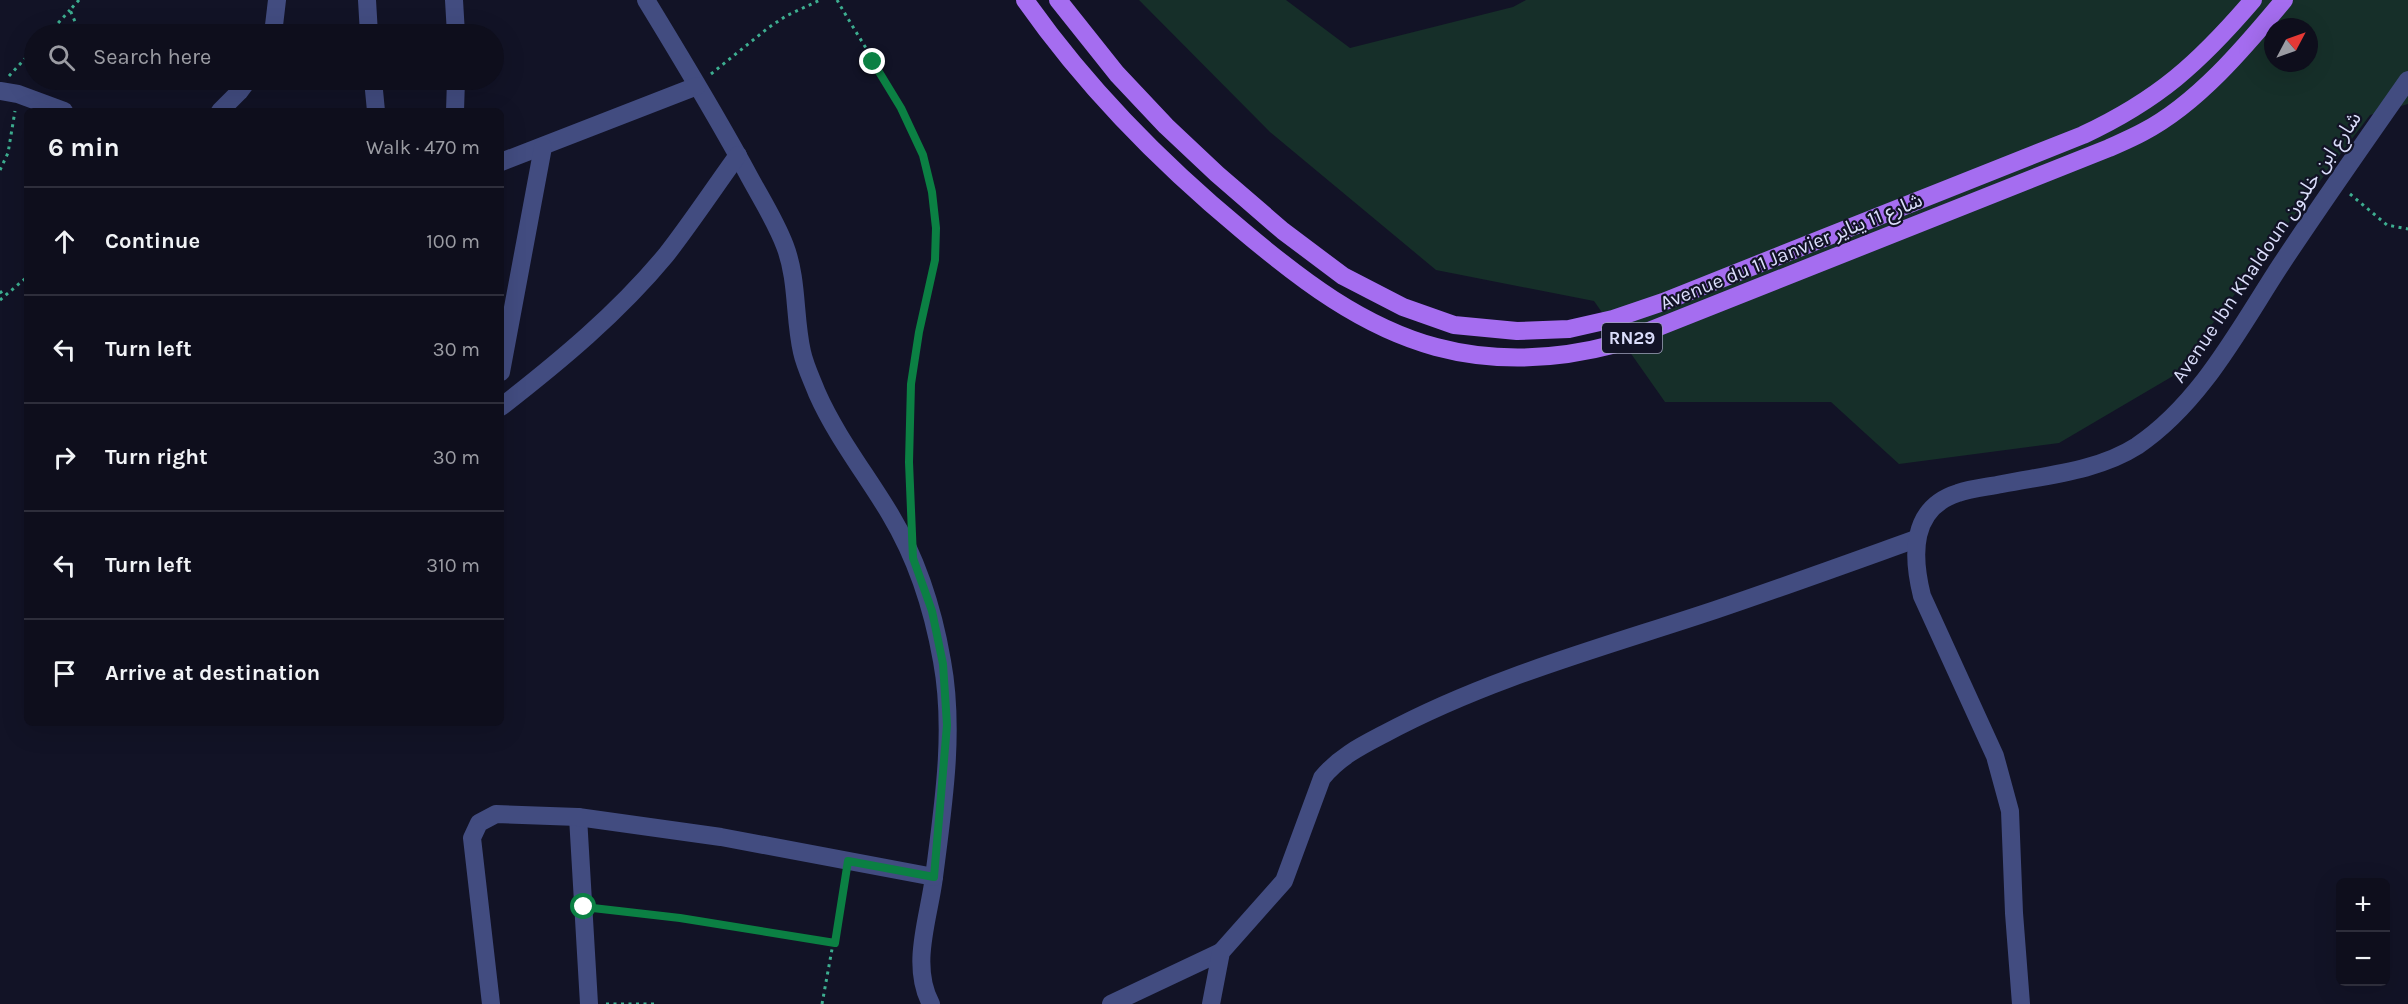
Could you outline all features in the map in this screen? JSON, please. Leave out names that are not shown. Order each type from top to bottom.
[{"type":"main road","name":"Avenue du 11 Janvier شارع 11 يناير","points":[[1025,0],[1094,87],[1143,141],[1200,195],[1268,252],[1326,296],[1385,328],[1435,347],[1476,356],[1512,358],[1582,353],[1616,344],[2127,140],[2144,132],[2197,92],[2222,69],[2284,0]]},
{"type":"main road","name":"Avenue du 11 Janvier شارع 11 يناير","points":[[1058,0],[1117,74],[1166,126],[1283,231],[1343,276],[1402,307],[1454,325],[1517,331],[1569,329],[1613,319],[1663,302],[2083,135],[2118,119],[2146,102],[2177,78],[2205,55],[2253,0]]},
{"type":"street","points":[[274,24],[277,0]]},
{"type":"street","points":[[367,0],[368,24]]},
{"type":"street","points":[[454,0],[455,24]]},
{"type":"street","points":[[646,0],[738,155],[785,246],[793,277],[802,354],[818,394],[835,428],[891,515],[913,558],[932,611],[943,664],[947,725],[934,877],[921,961],[924,992],[931,1004]]},
{"type":"street","name":"Avenue Ibn Khaldoun شارع ابن خلدون","points":[[2021,1004],[2010,812],[1995,756],[1922,596],[1916,571],[1916,538],[1928,514],[1937,505],[1958,493],[2099,464],[2134,447],[2153,434],[2186,403],[2203,383],[2408,80]]},
{"type":"street","points":[[3,85],[18,94],[56,108]]},
{"type":"street","points":[[504,161],[697,86]]},
{"type":"street","points":[[223,108],[240,90]]},
{"type":"street","points":[[374,90],[376,108]]},
{"type":"street","points":[[456,90],[456,108]]},
{"type":"street","points":[[504,356],[543,147]]},
{"type":"street","points":[[504,405],[560,361],[614,311],[665,255],[738,155]]},
{"type":"street","points":[[1112,1004],[1221,952],[1284,880],[1322,778],[1330,768],[1350,752],[1417,716],[1539,668],[1719,609],[1916,538]]},
{"type":"street","points":[[491,1004],[472,838],[475,829],[483,819],[496,814],[578,817],[721,837],[934,877]]},
{"type":"street","points":[[578,817],[589,1004]]},
{"type":"street","points":[[1212,1004],[1221,952]]},
{"type":"path","points":[[57,24],[79,0]]},
{"type":"path","points":[[697,86],[768,28],[786,16],[820,0]]},
{"type":"path","points":[[837,0],[901,108],[923,155],[932,192],[936,228],[935,260],[919,332],[911,384],[909,462],[911,515]]},
{"type":"path","points":[[70,10],[76,24]]},
{"type":"path","points":[[3,85],[24,61]]},
{"type":"path","points":[[0,170],[8,153],[18,94]]},
{"type":"path","points":[[2337,182],[2387,225],[2408,229]]},
{"type":"path","points":[[0,300],[24,279]]},
{"type":"path","points":[[0,291],[4,296]]},
{"type":"path","points":[[822,1004],[835,943],[848,861]]},
{"type":"path","points":[[584,907],[680,918],[835,943]]},
{"type":"path","points":[[606,1004],[656,1004]]},
{"type":"green space","points":[[1139,0],[1286,0],[1350,48],[1513,7],[1526,0],[2408,0],[2408,104],[2370,115],[2173,376],[2059,443],[1899,464],[1831,402],[1665,402],[1594,301],[1436,270],[1270,132]]},
{"type":"route","points":[[584,907],[680,918],[835,943],[848,861],[934,877],[944,784],[947,725],[943,664],[932,611],[913,558],[909,462],[911,384],[919,332],[935,260],[936,228],[932,192],[923,155],[901,108],[873,62]]}]
